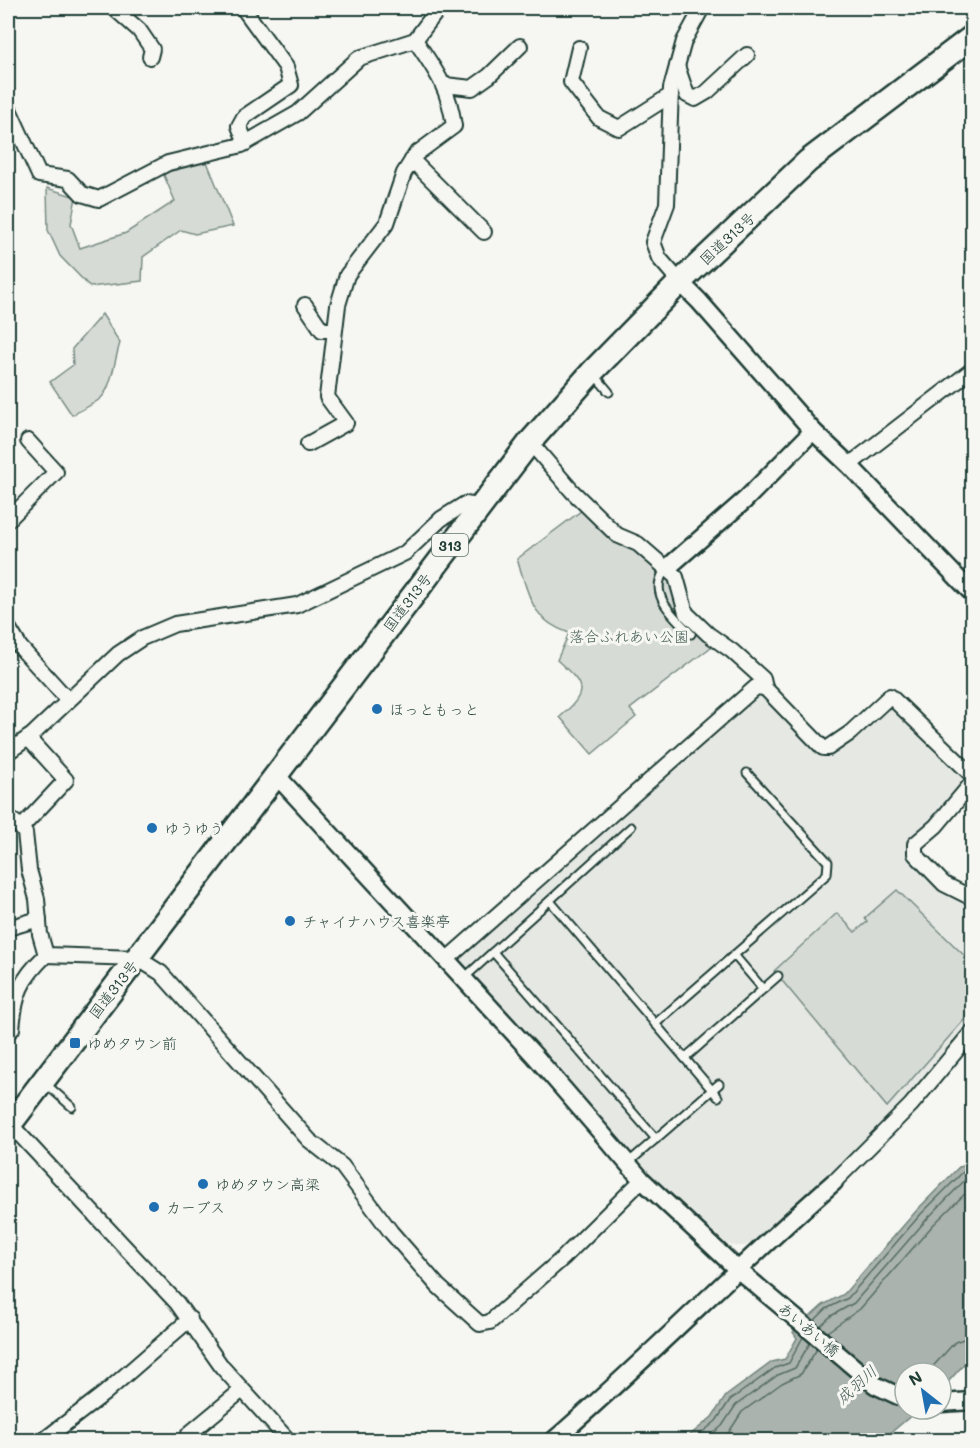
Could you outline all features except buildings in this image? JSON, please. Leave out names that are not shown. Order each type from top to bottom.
[{"type":"highway","name":"国道313号","points":[[8,1126],[530,442],[592,372],[680,282],[808,161],[972,37]]},
{"type":"street","points":[[243,8],[286,68],[291,85],[244,117],[239,126],[246,143]]},
{"type":"street","points":[[8,107],[39,174],[68,178],[82,194],[99,199],[168,163],[246,143],[298,113],[359,58],[415,40],[439,8]]},
{"type":"street","points":[[702,8],[684,41],[671,95],[667,204],[653,242],[659,258],[813,431],[849,465],[972,593]]},
{"type":"street","points":[[124,10],[152,49],[150,57]]},
{"type":"street","points":[[308,444],[346,423],[327,397],[338,305],[347,275],[387,223],[404,173],[416,154],[454,126],[450,99],[445,85],[415,40]]},
{"type":"street","points":[[445,85],[472,88],[489,76],[520,46]]},
{"type":"street","points":[[579,48],[570,82],[599,118],[619,129],[671,95]]},
{"type":"street","points":[[677,66],[687,95],[695,99],[707,92],[747,55]]},
{"type":"street","points":[[412,160],[484,232]]},
{"type":"street","points":[[305,306],[322,330],[334,330]]},
{"type":"street","points":[[849,465],[971,374]]},
{"type":"street","points":[[666,569],[745,500],[813,431]]},
{"type":"street","points":[[8,520],[56,472],[28,441]]},
{"type":"street","points":[[530,442],[572,490],[617,535],[638,544],[676,577],[686,613],[763,679],[765,688],[823,748],[828,748],[850,733],[890,696],[972,775]]},
{"type":"street","points":[[8,752],[28,738],[118,654],[142,638],[175,624],[297,605],[405,553],[441,519],[465,504],[479,506]]},
{"type":"street","points":[[8,627],[20,646],[68,700]]},
{"type":"street","points":[[446,960],[756,687],[765,688]]},
{"type":"street","points":[[21,828],[66,780],[28,738]]},
{"type":"street","name":"あいあい橋","points":[[276,776],[446,960],[642,1180],[741,1272],[875,1385],[893,1393]]},
{"type":"street","points":[[972,783],[936,826],[915,844],[915,854],[944,884],[972,898]]},
{"type":"street","points":[[8,818],[25,833],[46,955]]},
{"type":"street","points":[[8,928],[39,919]]},
{"type":"street","points":[[12,1029],[19,988],[29,971],[46,955],[137,958],[161,974],[309,1140],[342,1166],[391,1232],[438,1286],[480,1324],[490,1322],[529,1289],[642,1180]]},
{"type":"street","points":[[554,1440],[741,1272],[834,1182],[911,1105],[972,1032]]},
{"type":"street","points":[[8,1126],[190,1319],[222,1367],[288,1440]]},
{"type":"street","points":[[45,1440],[105,1393],[190,1319]]},
{"type":"street","points":[[189,1434],[242,1390]]},
{"type":"street","points":[[953,1402],[972,1401]]},
{"type":"lane","points":[[592,372],[609,392]]},
{"type":"lane","points":[[666,569],[659,578],[658,590],[663,602],[691,634]]},
{"type":"lane","points":[[655,1024],[827,874],[828,862],[747,773]]},
{"type":"lane","points":[[463,979],[631,827]]},
{"type":"lane","points":[[550,901],[718,1097]]},
{"type":"lane","points":[[493,952],[656,1139]]},
{"type":"lane","points":[[734,955],[763,989]]},
{"type":"lane","points":[[685,1058],[778,976]]},
{"type":"lane","points":[[42,1080],[72,1107]]},
{"type":"lane","points":[[628,1163],[719,1084]]},
{"type":"shaded area","points":[[762,692],[825,754],[890,701],[970,777],[932,825],[905,849],[941,885],[972,902],[972,1026],[933,1073],[829,1178],[826,1176],[760,1238],[745,1246],[735,1246],[717,1241],[652,1178],[456,956],[753,694]]},
{"type":"green space","points":[[207,162],[233,226],[195,234],[181,230],[143,257],[142,281],[90,287],[60,256],[48,230],[47,188],[76,197],[71,224],[80,248],[126,233],[175,201],[163,173]]},
{"type":"green space","points":[[102,314],[120,343],[111,380],[101,398],[72,415],[50,382],[73,365],[72,349]]},
{"type":"green space","name":"落合ふれあい公園","points":[[585,508],[671,577],[683,612],[715,644],[630,709],[636,717],[592,754],[560,717],[570,708],[580,693],[578,681],[557,660],[569,633],[556,628],[539,613],[528,594],[517,559]]},
{"type":"green space","points":[[897,890],[972,963],[972,1011],[887,1107],[774,971],[837,913],[855,932],[867,922],[865,918]]},
{"type":"water","name":"成羽川","points":[[972,1156],[972,1355],[953,1376],[953,1361],[893,1361],[893,1421],[905,1421],[882,1440],[684,1440],[712,1417],[726,1396],[772,1362],[785,1359],[797,1338],[793,1332],[823,1305],[844,1294],[917,1210],[959,1167],[967,1165]]},
{"type":"place","name":"ほっともっと","points":[[377,709]]},
{"type":"place","name":"ゆうゆう","points":[[152,828]]},
{"type":"place","name":"チャイナハウス喜楽亭","points":[[290,921]]},
{"type":"place","name":"ゆめタウン前","points":[[75,1043]]},
{"type":"place","name":"ゆめタウン高梁","points":[[203,1184]]},
{"type":"place","name":"カーブス","points":[[154,1207]]}]
